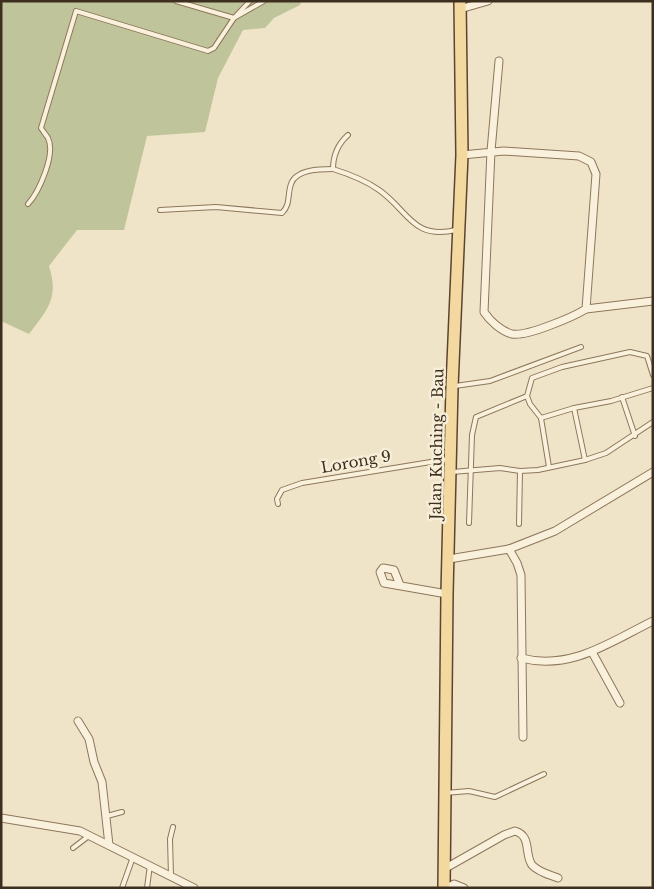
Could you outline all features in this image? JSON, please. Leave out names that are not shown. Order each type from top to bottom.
[{"type":"main road","name":"Jalan Kuching - Bau","points":[[445,888],[443,793],[452,387],[461,229],[460,5]]},
{"type":"street","points":[[460,5],[488,1]]},
{"type":"street","points":[[498,61],[491,151],[484,312],[492,322],[511,334],[524,333],[578,314],[586,309],[653,301]]},
{"type":"street","points":[[462,155],[491,151],[579,156],[591,162],[596,174],[586,309]]},
{"type":"street","points":[[449,559],[509,549],[555,531],[653,472]]},
{"type":"street","points":[[509,549],[521,575],[523,737]]},
{"type":"street","points":[[400,585],[447,594]]},
{"type":"street","points":[[521,658],[537,662],[564,661],[592,652],[653,621]]},
{"type":"street","points":[[592,652],[620,702]]},
{"type":"street","points":[[78,721],[90,740],[94,762],[102,782],[109,845]]},
{"type":"street","points":[[1,818],[80,831],[194,888]]},
{"type":"street","points":[[444,868],[504,834],[515,831],[524,835],[532,865],[537,870],[558,878]]},
{"type":"street","points":[[445,888],[454,884],[464,888]]},
{"type":"lane","points":[[176,1],[234,18],[264,1]]},
{"type":"lane","points":[[28,204],[36,196],[50,152],[48,139],[41,128],[76,11],[208,51],[214,48],[234,18],[250,1]]},
{"type":"lane","points":[[333,169],[337,151],[348,135]]},
{"type":"lane","points":[[160,210],[216,207],[282,213],[288,206],[291,183],[294,178],[316,169],[333,169],[350,174],[380,191],[415,225],[426,231],[437,232],[461,229]]},
{"type":"lane","points":[[452,387],[490,381],[581,347]]},
{"type":"lane","points":[[549,467],[541,418],[530,404],[527,396],[532,378],[562,367],[630,352],[647,356],[653,376]]},
{"type":"lane","points":[[541,418],[653,388]]},
{"type":"lane","points":[[469,523],[473,425],[476,417],[527,396]]},
{"type":"lane","points":[[622,397],[635,436]]},
{"type":"lane","points":[[574,408],[585,460]]},
{"type":"lane","points":[[451,472],[500,468],[520,471],[585,460],[606,453],[635,436],[653,422]]},
{"type":"lane","name":"Lorong 9","points":[[278,504],[277,499],[282,490],[302,483],[451,458]]},
{"type":"lane","points":[[519,524],[520,471]]},
{"type":"lane","points":[[443,793],[469,791],[495,797],[544,774]]},
{"type":"lane","points":[[107,816],[122,812]]},
{"type":"lane","points":[[171,876],[170,838],[173,827]]},
{"type":"lane","points":[[74,848],[90,835]]},
{"type":"lane","points":[[122,888],[133,857]]},
{"type":"lane","points":[[147,888],[150,865]]},
{"type":"green space","points":[[1,1],[301,1],[300,5],[274,18],[265,28],[243,30],[218,78],[205,132],[147,136],[124,230],[77,230],[49,266],[53,287],[50,303],[29,334],[1,321]]}]
